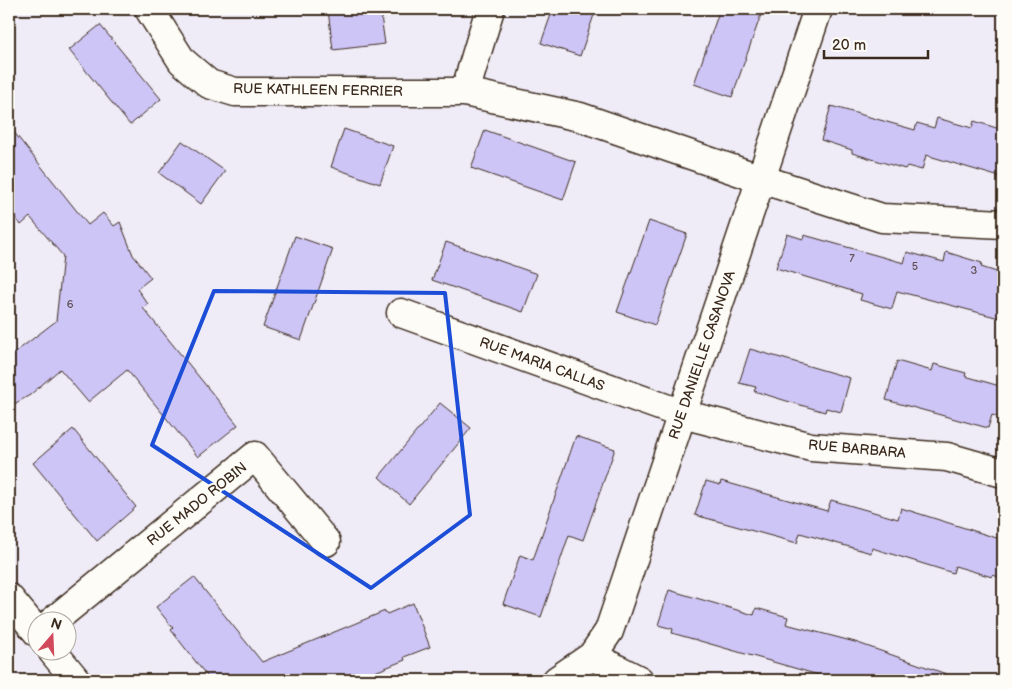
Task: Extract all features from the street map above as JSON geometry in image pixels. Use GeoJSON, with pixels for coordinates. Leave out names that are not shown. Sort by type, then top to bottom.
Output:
{"type":"FeatureCollection","features":[{"type":"Feature","properties":{"kind":"street","name":"RUE KATHLEEN FERRIER"},"geometry":{"type":"LineString","coordinates":[[149,9],[182,61],[208,84],[235,92],[465,92],[580,117],[882,218],[1003,224]]}},
{"type":"Feature","properties":{"kind":"street"},"geometry":{"type":"LineString","coordinates":[[465,92],[490,9]]}},
{"type":"Feature","properties":{"kind":"street","name":"RUE DANIELLE CASANOVA"},"geometry":{"type":"LineString","coordinates":[[556,680],[592,656],[609,631],[818,9]]}},
{"type":"Feature","properties":{"kind":"street","name":"RUE MARIA CALLAS"},"geometry":{"type":"LineString","coordinates":[[401,313],[682,414]]}},
{"type":"Feature","properties":{"kind":"street","name":"RUE BARBARA"},"geometry":{"type":"LineString","coordinates":[[682,414],[811,447],[947,457],[1003,473]]}},
{"type":"Feature","properties":{"kind":"street","name":"RUE MADO ROBIN"},"geometry":{"type":"LineString","coordinates":[[64,612],[255,456],[326,542]]}},
{"type":"Feature","properties":{"kind":"street"},"geometry":{"type":"LineString","coordinates":[[9,598],[28,621]]}},
{"type":"Feature","properties":{"kind":"street"},"geometry":{"type":"LineString","coordinates":[[592,656],[639,680]]}},
{"type":"Feature","properties":{"kind":"street"},"geometry":{"type":"LineString","coordinates":[[61,662],[76,680]]}},
{"type":"Feature","properties":{"kind":"highlighted area"},"geometry":{"type":"Polygon","coordinates":[[[214,291],[445,293],[470,515],[371,588],[152,445],[214,291]]]}},
{"type":"Feature","properties":{"kind":"building"},"geometry":{"type":"Polygon","coordinates":[[[380,9],[385,44],[333,50],[328,10],[380,9]]]}},
{"type":"Feature","properties":{"kind":"building"},"geometry":{"type":"Polygon","coordinates":[[[553,9],[596,9],[580,56],[541,43],[553,9]]]}},
{"type":"Feature","properties":{"kind":"building"},"geometry":{"type":"Polygon","coordinates":[[[720,9],[763,9],[732,97],[694,84],[720,9]]]}},
{"type":"Feature","properties":{"kind":"building"},"geometry":{"type":"Polygon","coordinates":[[[100,25],[161,99],[130,125],[69,50],[100,25]]]}},
{"type":"Feature","properties":{"kind":"building"},"geometry":{"type":"Polygon","coordinates":[[[831,106],[915,130],[917,123],[934,128],[937,118],[972,128],[974,121],[1003,130],[1003,178],[926,155],[922,170],[907,166],[905,169],[852,153],[852,150],[821,140],[831,106]]]}},
{"type":"Feature","properties":{"kind":"building"},"geometry":{"type":"Polygon","coordinates":[[[9,126],[88,225],[103,213],[114,226],[120,222],[133,255],[151,278],[137,289],[148,304],[143,308],[238,425],[198,457],[127,370],[88,402],[60,369],[30,395],[9,407],[9,357],[56,321],[63,256],[30,217],[21,225],[9,209],[9,126]]]}},
{"type":"Feature","properties":{"kind":"building"},"geometry":{"type":"Polygon","coordinates":[[[344,129],[393,146],[380,184],[331,167],[344,129]]]}},
{"type":"Feature","properties":{"kind":"building"},"geometry":{"type":"Polygon","coordinates":[[[485,130],[576,162],[563,200],[471,168],[485,130]]]}},
{"type":"Feature","properties":{"kind":"building"},"geometry":{"type":"Polygon","coordinates":[[[182,141],[225,171],[201,204],[159,173],[182,141]]]}},
{"type":"Feature","properties":{"kind":"building"},"geometry":{"type":"Polygon","coordinates":[[[649,221],[687,234],[655,325],[617,312],[649,221]]]}},
{"type":"Feature","properties":{"kind":"building"},"geometry":{"type":"Polygon","coordinates":[[[787,234],[803,239],[804,235],[904,263],[907,252],[944,262],[946,252],[982,263],[981,267],[1003,274],[1003,319],[897,291],[892,309],[860,300],[862,294],[776,268],[787,234]]]}},
{"type":"Feature","properties":{"kind":"building"},"geometry":{"type":"Polygon","coordinates":[[[295,236],[333,249],[301,340],[263,327],[295,236]]]}},
{"type":"Feature","properties":{"kind":"building"},"geometry":{"type":"Polygon","coordinates":[[[446,242],[537,274],[523,312],[432,280],[446,242]]]}},
{"type":"Feature","properties":{"kind":"building"},"geometry":{"type":"Polygon","coordinates":[[[750,349],[850,378],[841,412],[826,408],[825,412],[754,391],[756,387],[739,383],[750,349]]]}},
{"type":"Feature","properties":{"kind":"building"},"geometry":{"type":"Polygon","coordinates":[[[897,361],[932,371],[934,364],[966,373],[965,376],[1003,387],[1003,418],[992,415],[988,428],[886,400],[897,361]]]}},
{"type":"Feature","properties":{"kind":"building"},"geometry":{"type":"Polygon","coordinates":[[[440,403],[471,428],[409,504],[379,477],[440,403]]]}},
{"type":"Feature","properties":{"kind":"building"},"geometry":{"type":"Polygon","coordinates":[[[73,429],[136,507],[97,541],[33,463],[73,429]]]}},
{"type":"Feature","properties":{"kind":"building"},"geometry":{"type":"Polygon","coordinates":[[[576,436],[615,449],[583,540],[569,535],[541,617],[503,604],[520,555],[533,560],[576,436]]]}},
{"type":"Feature","properties":{"kind":"building"},"geometry":{"type":"Polygon","coordinates":[[[706,481],[720,485],[721,481],[827,511],[831,500],[898,519],[901,508],[1003,540],[1003,578],[992,575],[992,577],[955,566],[953,573],[872,548],[871,553],[800,533],[797,543],[695,515],[706,481]]]}},
{"type":"Feature","properties":{"kind":"building"},"geometry":{"type":"Polygon","coordinates":[[[194,577],[262,662],[385,611],[387,614],[413,603],[430,647],[404,657],[405,660],[355,680],[210,680],[171,630],[173,628],[156,607],[194,577]]]}},
{"type":"Feature","properties":{"kind":"building"},"geometry":{"type":"Polygon","coordinates":[[[669,590],[754,615],[756,608],[788,617],[786,624],[855,642],[952,676],[951,680],[836,680],[672,633],[673,629],[658,625],[669,590]]]}}]}
